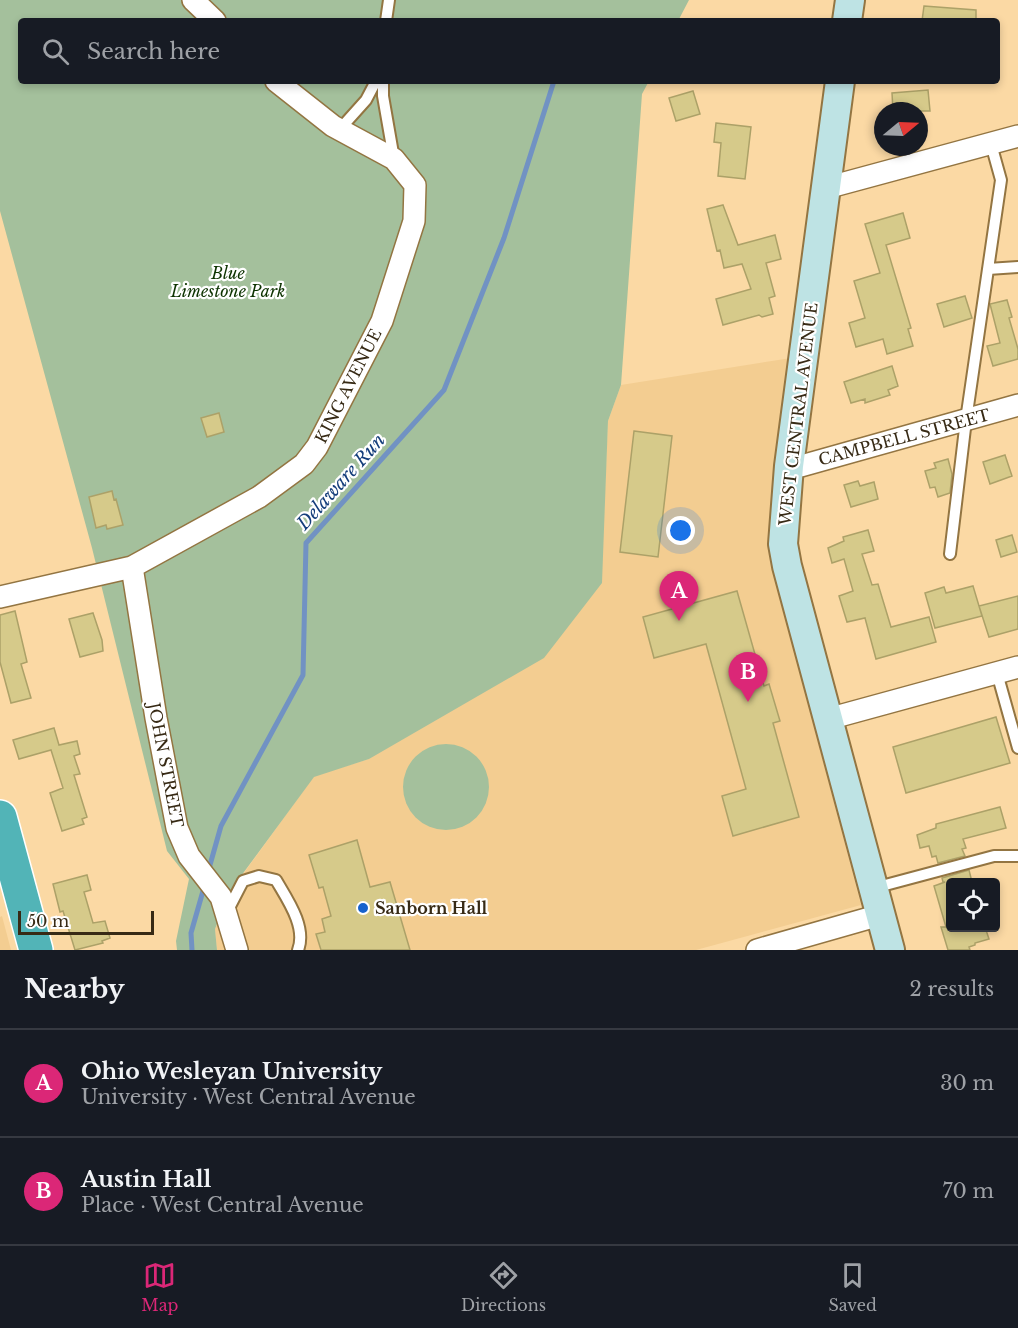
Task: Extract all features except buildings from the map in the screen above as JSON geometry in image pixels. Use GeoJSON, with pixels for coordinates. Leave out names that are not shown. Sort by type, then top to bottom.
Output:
{"type":"FeatureCollection","features":[{"type":"Feature","properties":{"kind":"highway"},"geometry":{"type":"LineString","coordinates":[[0,817],[36,950]]}},
{"type":"Feature","properties":{"kind":"main road"},"geometry":{"type":"LineString","coordinates":[[847,18],[850,0]]}},
{"type":"Feature","properties":{"kind":"main road","name":"WEST CENTRAL AVENUE"},"geometry":{"type":"LineString","coordinates":[[840,84],[789,466],[783,544],[786,566],[890,950]]}},
{"type":"Feature","properties":{"kind":"street"},"geometry":{"type":"LineString","coordinates":[[193,0],[212,18]]}},
{"type":"Feature","properties":{"kind":"street","name":"KING AVENUE"},"geometry":{"type":"LineString","coordinates":[[0,597],[132,567],[259,497],[303,464],[317,447],[382,321],[414,221],[415,184],[394,159],[340,129],[280,84]]}},
{"type":"Feature","properties":{"kind":"street"},"geometry":{"type":"LineString","coordinates":[[826,188],[1018,136]]}},
{"type":"Feature","properties":{"kind":"street","name":"CAMPBELL STREET"},"geometry":{"type":"LineString","coordinates":[[789,466],[801,466],[1018,405]]}},
{"type":"Feature","properties":{"kind":"street","name":"JOHN STREET"},"geometry":{"type":"LineString","coordinates":[[132,567],[156,718],[177,828],[189,856],[224,904],[237,950]]}},
{"type":"Feature","properties":{"kind":"street"},"geometry":{"type":"LineString","coordinates":[[828,719],[1018,667]]}},
{"type":"Feature","properties":{"kind":"street"},"geometry":{"type":"LineString","coordinates":[[757,950],[880,915]]}},
{"type":"Feature","properties":{"kind":"lane"},"geometry":{"type":"LineString","coordinates":[[386,18],[389,0]]}},
{"type":"Feature","properties":{"kind":"lane"},"geometry":{"type":"LineString","coordinates":[[340,129],[366,100],[374,84]]}},
{"type":"Feature","properties":{"kind":"lane"},"geometry":{"type":"LineString","coordinates":[[383,84],[394,159]]}},
{"type":"Feature","properties":{"kind":"lane"},"geometry":{"type":"LineString","coordinates":[[950,554],[966,420],[1001,180],[991,144]]}},
{"type":"Feature","properties":{"kind":"lane"},"geometry":{"type":"LineString","coordinates":[[988,269],[1018,267]]}},
{"type":"Feature","properties":{"kind":"lane"},"geometry":{"type":"LineString","coordinates":[[997,673],[1018,748]]}},
{"type":"Feature","properties":{"kind":"lane"},"geometry":{"type":"LineString","coordinates":[[873,888],[994,856],[1018,856]]}},
{"type":"Feature","properties":{"kind":"lane"},"geometry":{"type":"LineString","coordinates":[[224,904],[243,881],[259,876],[276,880],[295,911],[300,944],[298,950]]}},
{"type":"Feature","properties":{"kind":"shaded area"},"geometry":{"type":"Polygon","coordinates":[[[791,358],[773,504],[774,574],[861,905],[696,950],[217,950],[215,929],[231,891],[314,776],[369,759],[601,583],[608,421],[621,385],[791,358]]]}},
{"type":"Feature","properties":{"kind":"shaded area"},"geometry":{"type":"Polygon","coordinates":[[[2,916],[11,950],[0,950],[0,917],[2,916]]]}},
{"type":"Feature","properties":{"kind":"green space","name":"Blue Limestone Park"},"geometry":{"type":"Polygon","coordinates":[[[0,0],[689,0],[680,18],[18,18],[18,84],[647,84],[642,94],[621,385],[608,421],[602,583],[544,658],[369,759],[314,777],[230,891],[215,929],[217,950],[177,950],[176,941],[189,879],[167,851],[92,548],[0,211],[0,0]]]}},
{"type":"Feature","properties":{"kind":"green space"},"geometry":{"type":"Polygon","coordinates":[[[446,744],[470,751],[482,763],[489,787],[482,811],[470,823],[446,830],[422,823],[410,811],[403,787],[410,763],[422,751],[446,744]]]}},
{"type":"Feature","properties":{"kind":"waterway","name":"Delaware Run"},"geometry":{"type":"LineString","coordinates":[[208,872],[221,826],[303,675],[306,543],[444,390],[504,238],[553,84]]}},
{"type":"Feature","properties":{"kind":"waterway","name":"Delaware Run"},"geometry":{"type":"LineString","coordinates":[[192,950],[191,933],[205,884]]}},
{"type":"Feature","properties":{"kind":"place","name":"Ohio Wesleyan University"},"geometry":{"type":"Point","coordinates":[679,621]}},
{"type":"Feature","properties":{"kind":"place","name":"Austin Hall"},"geometry":{"type":"Point","coordinates":[748,702]}},
{"type":"Feature","properties":{"kind":"place","name":"Sanborn Hall"},"geometry":{"type":"Point","coordinates":[363,908]}}]}
